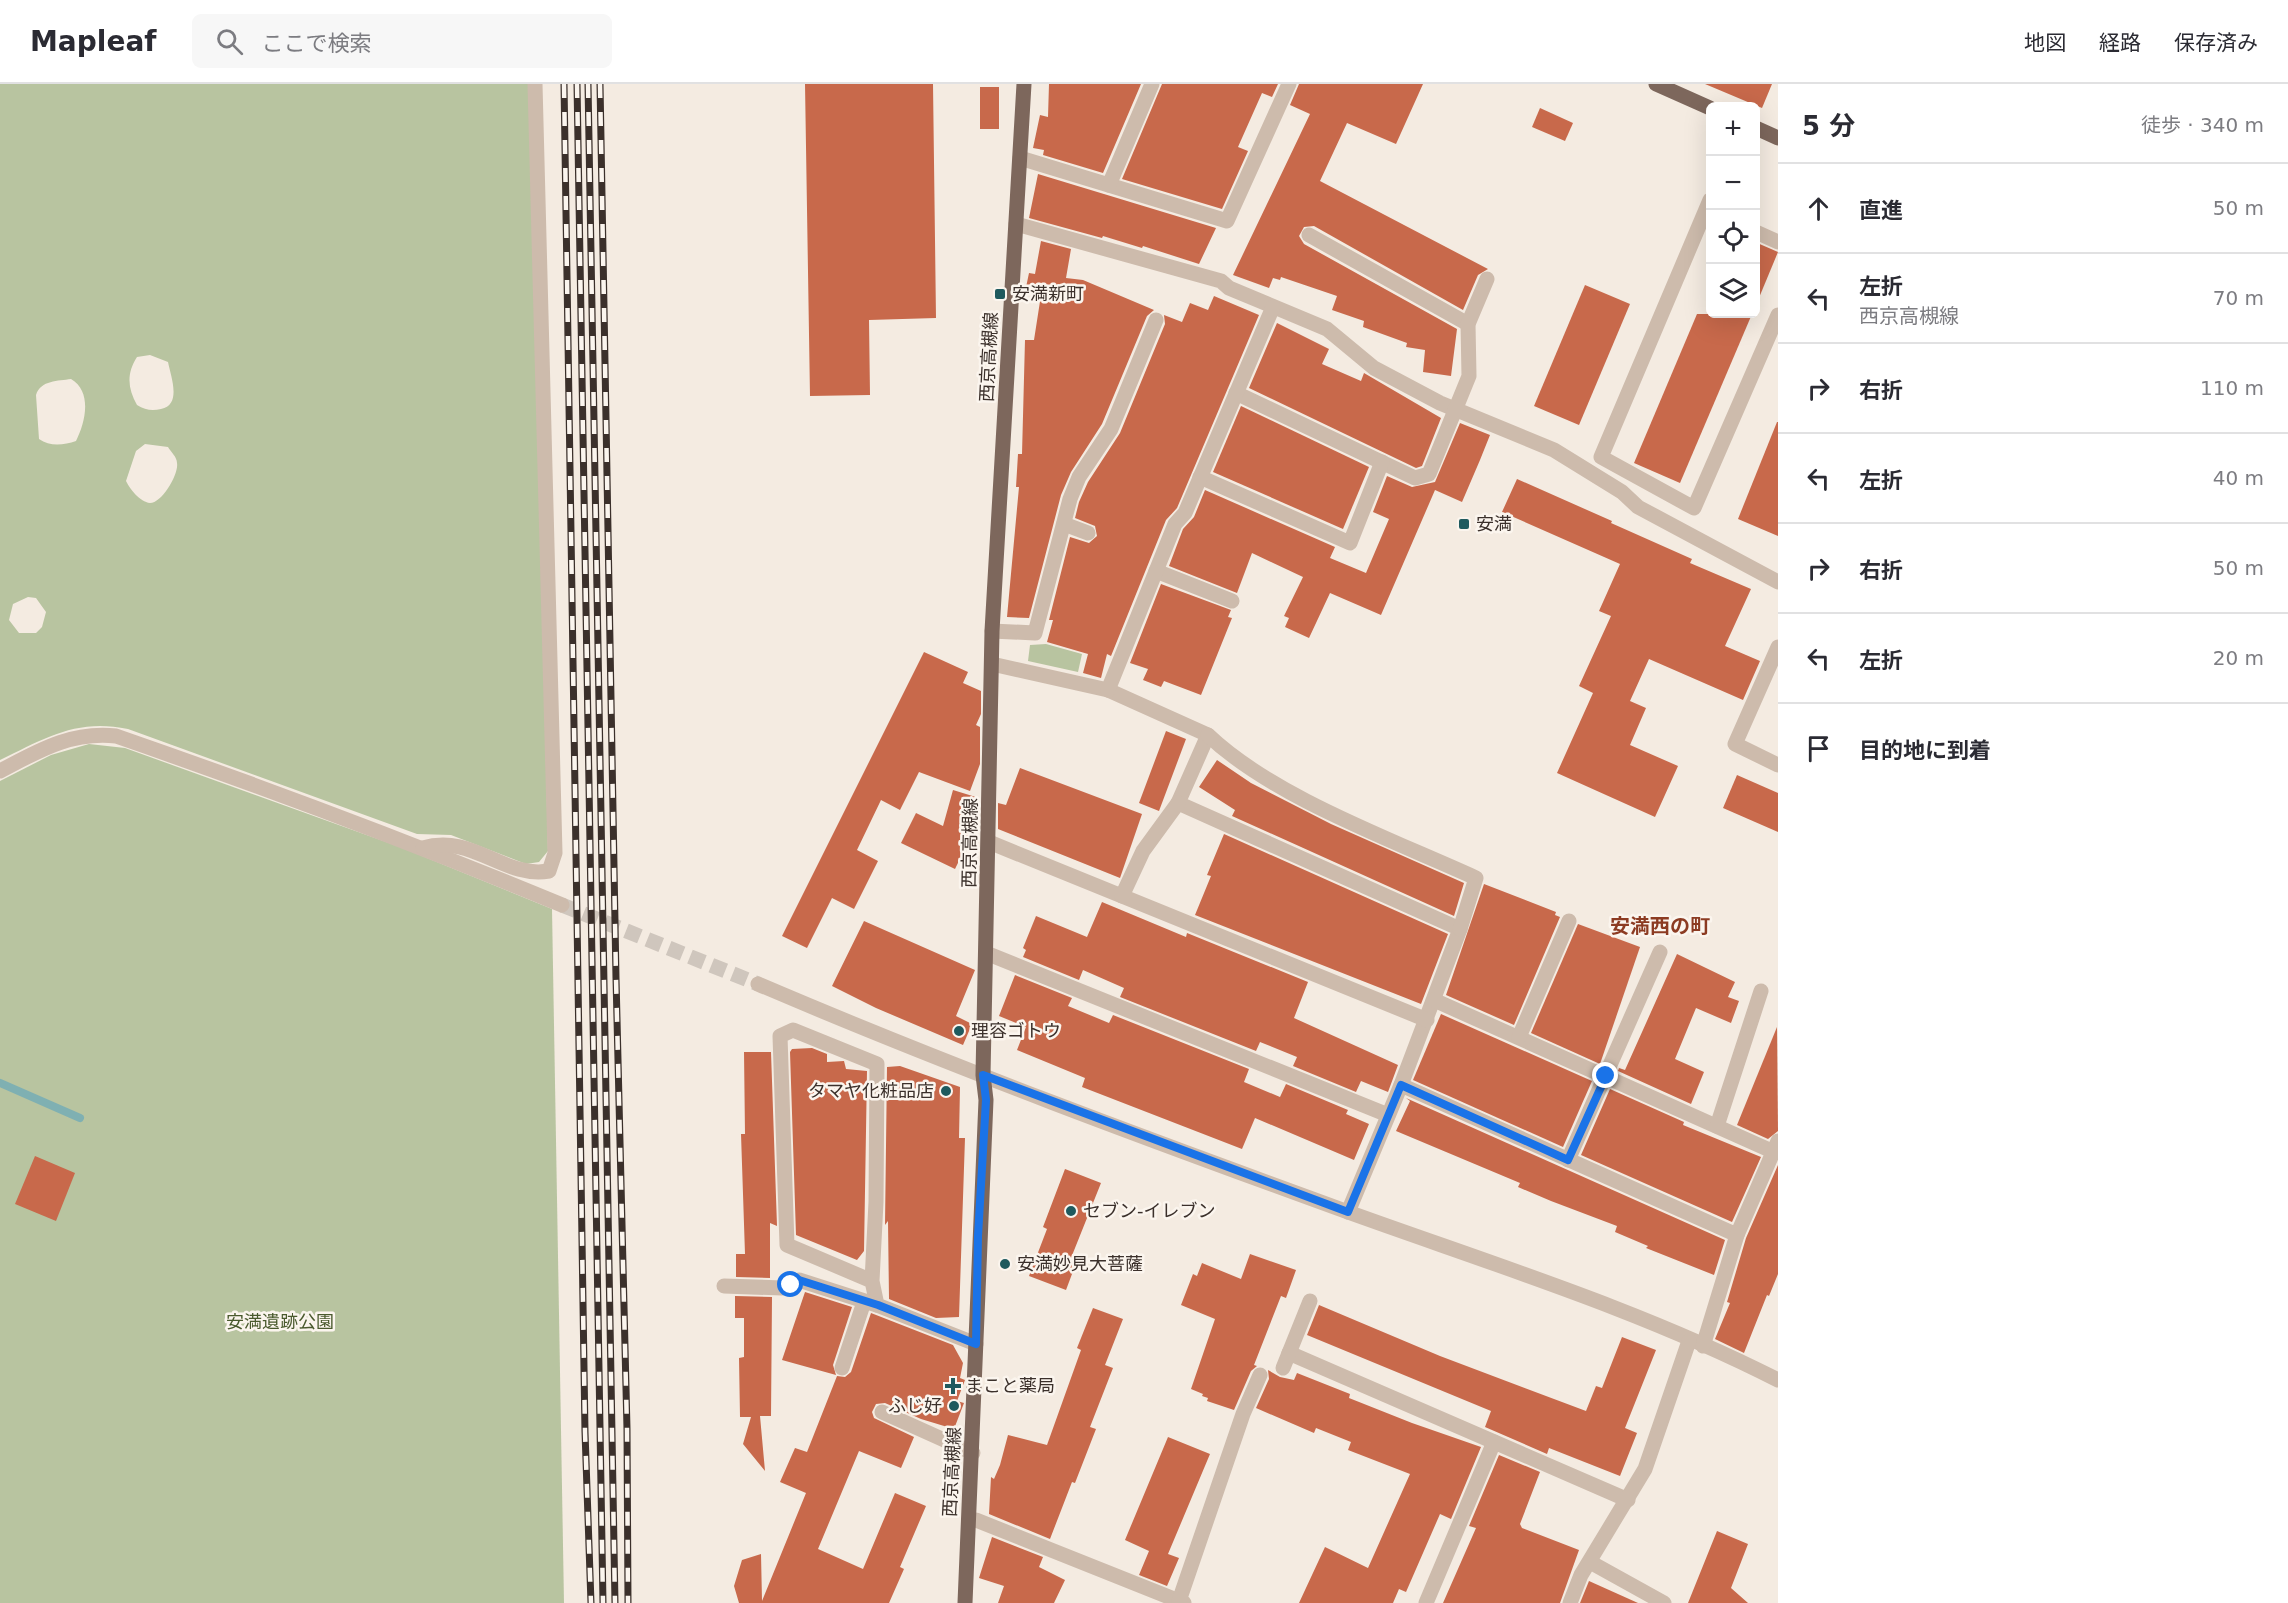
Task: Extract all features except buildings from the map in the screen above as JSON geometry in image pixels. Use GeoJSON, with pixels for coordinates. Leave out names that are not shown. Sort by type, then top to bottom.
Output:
{"type":"FeatureCollection","features":[{"type":"Feature","properties":{"kind":"main road","name":"西京高槻線"},"geometry":{"type":"LineString","coordinates":[[965,1603],[973,1453],[978,1236],[986,1100],[983,1075],[990,842],[992,631],[1024,84]]}},
{"type":"Feature","properties":{"kind":"main road"},"geometry":{"type":"LineString","coordinates":[[1656,84],[1706,106]]}},
{"type":"Feature","properties":{"kind":"main road"},"geometry":{"type":"LineString","coordinates":[[1760,130],[1778,138]]}},
{"type":"Feature","properties":{"kind":"street"},"geometry":{"type":"LineString","coordinates":[[423,848],[438,843],[463,845],[532,874],[549,871],[555,853],[535,84]]}},
{"type":"Feature","properties":{"kind":"street"},"geometry":{"type":"LineString","coordinates":[[1109,185],[1152,84]]}},
{"type":"Feature","properties":{"kind":"street"},"geometry":{"type":"LineString","coordinates":[[1020,158],[1227,221],[1289,84]]}},
{"type":"Feature","properties":{"kind":"street"},"geometry":{"type":"LineString","coordinates":[[1708,210],[1600,457],[1694,508],[1778,315]]}},
{"type":"Feature","properties":{"kind":"street"},"geometry":{"type":"LineString","coordinates":[[1016,224],[1221,281],[1229,288],[1327,329],[1374,368],[1455,410],[1554,450],[1622,492],[1638,507],[1778,582]]}},
{"type":"Feature","properties":{"kind":"street"},"geometry":{"type":"LineString","coordinates":[[1760,234],[1778,242]]}},
{"type":"Feature","properties":{"kind":"street"},"geometry":{"type":"LineString","coordinates":[[1309,235],[1468,324]]}},
{"type":"Feature","properties":{"kind":"street"},"geometry":{"type":"LineString","coordinates":[[1236,393],[1415,478],[1429,474],[1469,376],[1468,324],[1487,279]]}},
{"type":"Feature","properties":{"kind":"street"},"geometry":{"type":"LineString","coordinates":[[1108,690],[1175,524],[1185,513],[1273,307]]}},
{"type":"Feature","properties":{"kind":"street"},"geometry":{"type":"LineString","coordinates":[[992,631],[1035,633],[1070,499],[1079,477],[1111,429],[1156,320]]}},
{"type":"Feature","properties":{"kind":"street"},"geometry":{"type":"LineString","coordinates":[[1200,477],[1350,543],[1382,462]]}},
{"type":"Feature","properties":{"kind":"street"},"geometry":{"type":"LineString","coordinates":[[1064,524],[1088,533]]}},
{"type":"Feature","properties":{"kind":"street"},"geometry":{"type":"LineString","coordinates":[[1156,571],[1232,601]]}},
{"type":"Feature","properties":{"kind":"street"},"geometry":{"type":"LineString","coordinates":[[1778,647],[1735,744],[1778,765]]}},
{"type":"Feature","properties":{"kind":"street"},"geometry":{"type":"LineString","coordinates":[[992,664],[1108,690],[1208,735],[1227,753],[1253,770],[1320,806],[1476,878],[1427,1020],[1348,1212]]}},
{"type":"Feature","properties":{"kind":"street"},"geometry":{"type":"LineString","coordinates":[[0,771],[48,746],[74,737],[98,734],[116,736],[237,778],[423,848],[562,905]]}},
{"type":"Feature","properties":{"kind":"street"},"geometry":{"type":"LineString","coordinates":[[1122,896],[1143,850],[1178,803],[1208,735]]}},
{"type":"Feature","properties":{"kind":"street"},"geometry":{"type":"LineString","coordinates":[[1178,803],[1460,929]]}},
{"type":"Feature","properties":{"kind":"street"},"geometry":{"type":"LineString","coordinates":[[990,842],[1427,1020]]}},
{"type":"Feature","properties":{"kind":"street"},"geometry":{"type":"LineString","coordinates":[[1519,1037],[1569,921]]}},
{"type":"Feature","properties":{"kind":"street"},"geometry":{"type":"LineString","coordinates":[[1568,1160],[1660,952]]}},
{"type":"Feature","properties":{"kind":"street"},"geometry":{"type":"LineString","coordinates":[[986,953],[1388,1115]]}},
{"type":"Feature","properties":{"kind":"street"},"geometry":{"type":"LineString","coordinates":[[758,984],[855,1026],[983,1075],[1348,1212],[1667,1328],[1778,1380]]}},
{"type":"Feature","properties":{"kind":"street"},"geometry":{"type":"LineString","coordinates":[[1717,1126],[1761,992]]}},
{"type":"Feature","properties":{"kind":"street"},"geometry":{"type":"LineString","coordinates":[[1434,1000],[1717,1126],[1776,1147],[1737,1235],[1645,1469],[1590,1562],[1570,1603]]}},
{"type":"Feature","properties":{"kind":"street"},"geometry":{"type":"LineString","coordinates":[[842,1368],[871,1303],[876,1202],[877,1064],[793,1029],[780,1036],[787,1245],[872,1281]]}},
{"type":"Feature","properties":{"kind":"street"},"geometry":{"type":"LineString","coordinates":[[1401,1085],[1737,1235]]}},
{"type":"Feature","properties":{"kind":"street"},"geometry":{"type":"LineString","coordinates":[[724,1286],[783,1288],[799,1280],[871,1303],[976,1344]]}},
{"type":"Feature","properties":{"kind":"street"},"geometry":{"type":"LineString","coordinates":[[1310,1301],[1286,1360],[1494,1442],[1628,1500]]}},
{"type":"Feature","properties":{"kind":"street"},"geometry":{"type":"LineString","coordinates":[[976,1520],[1182,1602],[1243,1414],[1260,1376]]}},
{"type":"Feature","properties":{"kind":"street"},"geometry":{"type":"LineString","coordinates":[[882,1412],[973,1453]]}},
{"type":"Feature","properties":{"kind":"street"},"geometry":{"type":"LineString","coordinates":[[1426,1603],[1494,1442]]}},
{"type":"Feature","properties":{"kind":"street"},"geometry":{"type":"LineString","coordinates":[[1590,1562],[1664,1603]]}},
{"type":"Feature","properties":{"kind":"green space"},"geometry":{"type":"Polygon","coordinates":[[[0,84],[530,84],[548,851],[539,862],[526,864],[451,835],[417,834],[128,729],[110,726],[77,728],[62,732],[0,760],[0,84]],[[150,355],[137,357],[131,369],[130,381],[137,405],[152,410],[167,406],[171,402],[174,390],[168,362],[150,355]],[[71,379],[42,386],[36,395],[39,439],[52,444],[62,444],[76,441],[84,417],[85,400],[78,385],[71,379]],[[145,444],[136,451],[126,481],[139,498],[150,503],[155,502],[164,493],[175,474],[176,459],[168,447],[145,444]],[[28,597],[13,604],[9,620],[19,633],[36,633],[42,627],[46,612],[36,598],[28,597]]]}},
{"type":"Feature","properties":{"kind":"green space"},"geometry":{"type":"Polygon","coordinates":[[[1046,644],[1082,654],[1078,672],[1028,661],[1030,645],[1046,644]]]}},
{"type":"Feature","properties":{"kind":"green space","name":"安満遺跡公園"},"geometry":{"type":"Polygon","coordinates":[[[89,744],[125,748],[400,847],[552,909],[564,1603],[0,1603],[0,781],[51,755],[89,744]]]}},
{"type":"Feature","properties":{"kind":"waterway"},"geometry":{"type":"LineString","coordinates":[[0,1083],[80,1118]]}},
{"type":"Feature","properties":{"kind":"tunnel"},"geometry":{"type":"LineString","coordinates":[[562,905],[758,984]]}},
{"type":"Feature","properties":{"kind":"railway"},"geometry":{"type":"LineString","coordinates":[[564,84],[585,1432],[591,1603]]}},
{"type":"Feature","properties":{"kind":"railway"},"geometry":{"type":"LineString","coordinates":[[577,84],[603,1603]]}},
{"type":"Feature","properties":{"kind":"railway"},"geometry":{"type":"LineString","coordinates":[[588,84],[615,1603]]}},
{"type":"Feature","properties":{"kind":"railway"},"geometry":{"type":"LineString","coordinates":[[600,84],[616,978],[627,1429],[628,1603]]}},
{"type":"Feature","properties":{"kind":"place","name":"安満新町"},"geometry":{"type":"Point","coordinates":[1000,294]}},
{"type":"Feature","properties":{"kind":"place","name":"安満"},"geometry":{"type":"Point","coordinates":[1464,524]}},
{"type":"Feature","properties":{"kind":"place","name":"理容ゴトウ"},"geometry":{"type":"Point","coordinates":[959,1031]}},
{"type":"Feature","properties":{"kind":"place","name":"タマヤ化粧品店"},"geometry":{"type":"Point","coordinates":[946,1091]}},
{"type":"Feature","properties":{"kind":"place","name":"セブン-イレブン"},"geometry":{"type":"Point","coordinates":[1071,1211]}},
{"type":"Feature","properties":{"kind":"place","name":"安満妙見大菩薩"},"geometry":{"type":"Point","coordinates":[1005,1264]}},
{"type":"Feature","properties":{"kind":"place","name":"まこと薬局"},"geometry":{"type":"Point","coordinates":[953,1386]}},
{"type":"Feature","properties":{"kind":"place","name":"ふじ好"},"geometry":{"type":"Point","coordinates":[954,1406]}},
{"type":"Feature","properties":{"kind":"district","name":"安満西の町"},"geometry":{"type":"Point","coordinates":[1660,926]}},
{"type":"Feature","properties":{"kind":"route"},"geometry":{"type":"LineString","coordinates":[[791,1285],[799,1280],[829,1288],[976,1344],[981,1158],[986,1100],[983,1075],[1348,1212],[1401,1085],[1568,1160],[1606,1076]]}}]}
